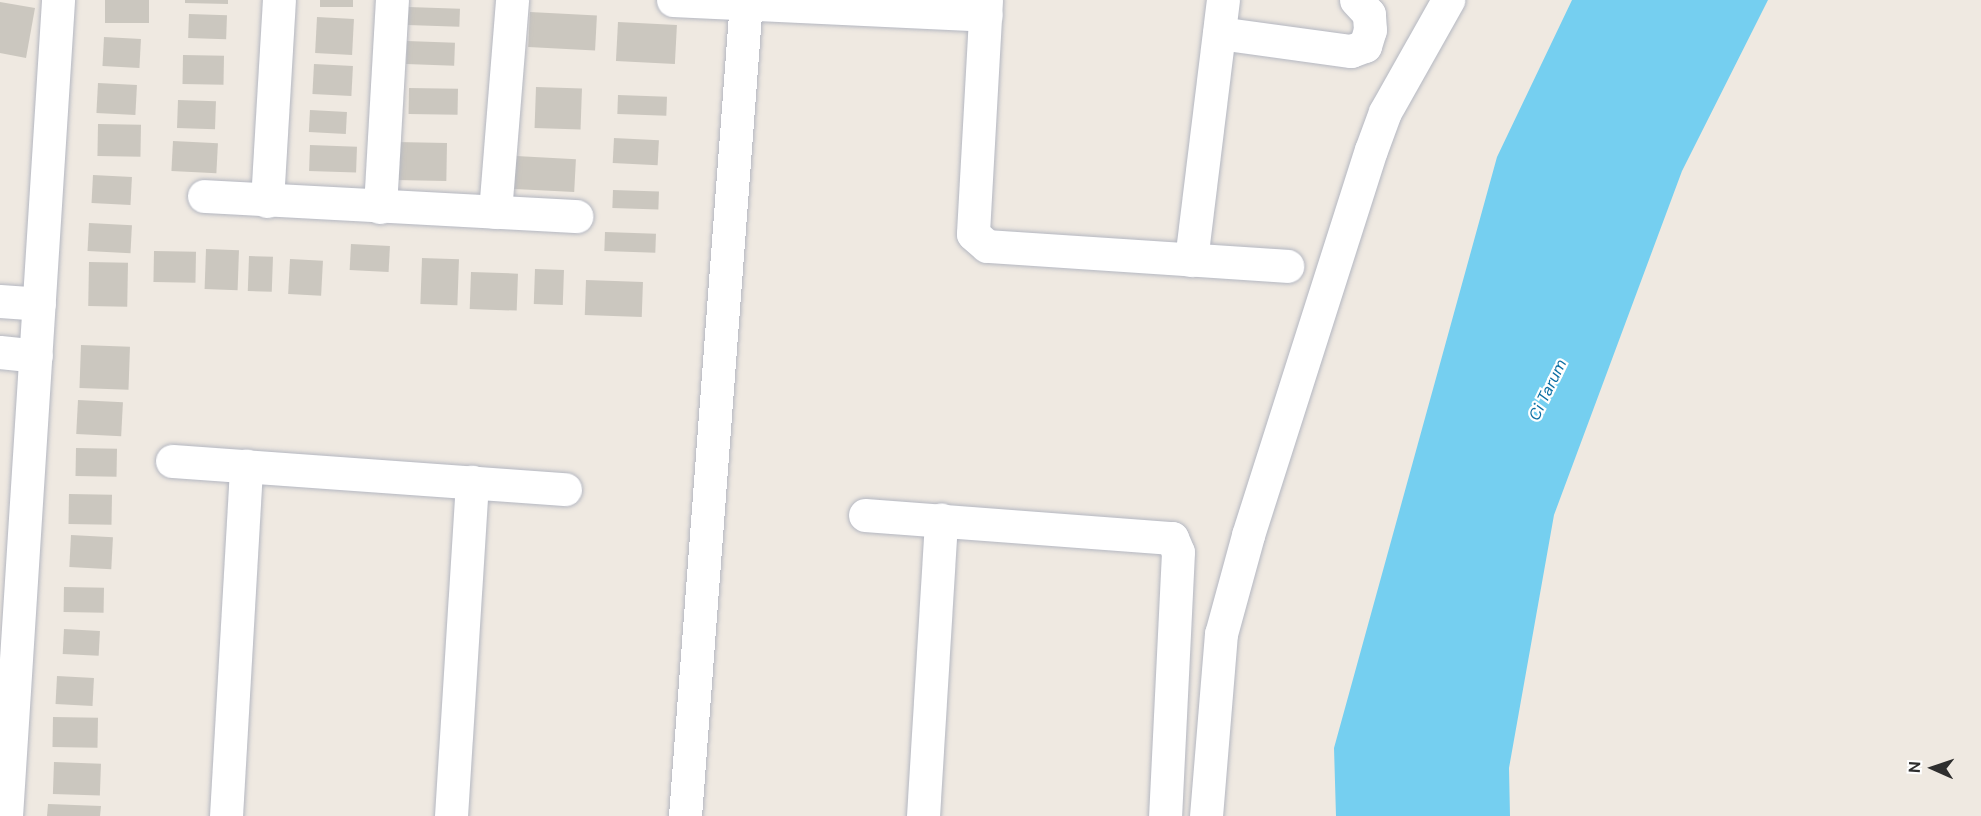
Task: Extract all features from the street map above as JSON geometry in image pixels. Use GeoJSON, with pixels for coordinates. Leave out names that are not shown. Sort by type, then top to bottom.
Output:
{"type":"FeatureCollection","features":[{"type":"Feature","properties":{"kind":"street"},"geometry":{"type":"LineString","coordinates":[[6,816],[58,0]]}},
{"type":"Feature","properties":{"kind":"street"},"geometry":{"type":"LineString","coordinates":[[267,201],[279,0]]}},
{"type":"Feature","properties":{"kind":"street"},"geometry":{"type":"LineString","coordinates":[[380,207],[392,0]]}},
{"type":"Feature","properties":{"kind":"street"},"geometry":{"type":"LineString","coordinates":[[495,212],[512,0]]}},
{"type":"Feature","properties":{"kind":"street"},"geometry":{"type":"LineString","coordinates":[[673,0],[986,7],[974,234],[987,246],[1287,266]]}},
{"type":"Feature","properties":{"kind":"street"},"geometry":{"type":"LineString","coordinates":[[1191,260],[1223,0]]}},
{"type":"Feature","properties":{"kind":"street"},"geometry":{"type":"LineString","coordinates":[[1219,33],[1351,51],[1365,46],[1370,30],[1369,14],[1356,0]]}},
{"type":"Feature","properties":{"kind":"street"},"geometry":{"type":"LineString","coordinates":[[1206,816],[1221,634],[1248,535],[1385,112],[1448,0]]}},
{"type":"Feature","properties":{"kind":"street"},"geometry":{"type":"LineString","coordinates":[[685,816],[745,2]]}},
{"type":"Feature","properties":{"kind":"street"},"geometry":{"type":"LineString","coordinates":[[204,196],[576,216]]}},
{"type":"Feature","properties":{"kind":"street"},"geometry":{"type":"LineString","coordinates":[[0,301],[39,304]]}},
{"type":"Feature","properties":{"kind":"street"},"geometry":{"type":"LineString","coordinates":[[0,352],[36,356]]}},
{"type":"Feature","properties":{"kind":"street"},"geometry":{"type":"LineString","coordinates":[[172,460],[565,489]]}},
{"type":"Feature","properties":{"kind":"street"},"geometry":{"type":"LineString","coordinates":[[226,816],[246,466]]}},
{"type":"Feature","properties":{"kind":"street"},"geometry":{"type":"LineString","coordinates":[[451,816],[472,482]]}},
{"type":"Feature","properties":{"kind":"street"},"geometry":{"type":"LineString","coordinates":[[865,515],[1172,538],[1178,552],[1165,816]]}},
{"type":"Feature","properties":{"kind":"street"},"geometry":{"type":"LineString","coordinates":[[923,816],[941,520]]}},
{"type":"Feature","properties":{"kind":"water","name":"Ci Tarum"},"geometry":{"type":"Polygon","coordinates":[[[1572,0],[1768,0],[1682,171],[1554,515],[1509,768],[1510,816],[1336,816],[1334,748],[1497,157],[1572,0]]]}},
{"type":"Feature","properties":{"kind":"building"},"geometry":{"type":"Polygon","coordinates":[[[105,0],[149,0],[149,23],[105,23],[105,0]]]}},
{"type":"Feature","properties":{"kind":"building"},"geometry":{"type":"Polygon","coordinates":[[[185,0],[228,0],[228,4],[185,3],[185,0]]]}},
{"type":"Feature","properties":{"kind":"building"},"geometry":{"type":"Polygon","coordinates":[[[320,0],[353,0],[353,7],[320,7],[320,0]]]}},
{"type":"Feature","properties":{"kind":"building"},"geometry":{"type":"Polygon","coordinates":[[[0,2],[35,8],[26,58],[0,53],[0,2]]]}},
{"type":"Feature","properties":{"kind":"building"},"geometry":{"type":"Polygon","coordinates":[[[408,7],[460,9],[459,27],[407,25],[408,7]]]}},
{"type":"Feature","properties":{"kind":"building"},"geometry":{"type":"Polygon","coordinates":[[[530,12],[597,16],[595,50],[528,47],[530,12]]]}},
{"type":"Feature","properties":{"kind":"building"},"geometry":{"type":"Polygon","coordinates":[[[189,14],[227,15],[226,39],[188,38],[189,14]]]}},
{"type":"Feature","properties":{"kind":"building"},"geometry":{"type":"Polygon","coordinates":[[[317,17],[354,19],[352,55],[315,53],[317,17]]]}},
{"type":"Feature","properties":{"kind":"building"},"geometry":{"type":"Polygon","coordinates":[[[618,22],[677,25],[675,64],[616,61],[618,22]]]}},
{"type":"Feature","properties":{"kind":"building"},"geometry":{"type":"Polygon","coordinates":[[[104,37],[141,39],[139,68],[102,66],[104,37]]]}},
{"type":"Feature","properties":{"kind":"building"},"geometry":{"type":"Polygon","coordinates":[[[407,41],[455,43],[454,66],[406,64],[407,41]]]}},
{"type":"Feature","properties":{"kind":"building"},"geometry":{"type":"Polygon","coordinates":[[[183,55],[224,56],[223,85],[182,84],[183,55]]]}},
{"type":"Feature","properties":{"kind":"building"},"geometry":{"type":"Polygon","coordinates":[[[314,64],[353,66],[351,96],[312,94],[314,64]]]}},
{"type":"Feature","properties":{"kind":"building"},"geometry":{"type":"Polygon","coordinates":[[[98,83],[137,85],[135,115],[96,113],[98,83]]]}},
{"type":"Feature","properties":{"kind":"building"},"geometry":{"type":"Polygon","coordinates":[[[536,87],[582,89],[581,130],[535,128],[536,87]]]}},
{"type":"Feature","properties":{"kind":"building"},"geometry":{"type":"Polygon","coordinates":[[[409,88],[458,89],[458,115],[409,114],[409,88]]]}},
{"type":"Feature","properties":{"kind":"building"},"geometry":{"type":"Polygon","coordinates":[[[618,95],[667,97],[666,116],[617,114],[618,95]]]}},
{"type":"Feature","properties":{"kind":"building"},"geometry":{"type":"Polygon","coordinates":[[[178,100],[216,101],[215,129],[177,128],[178,100]]]}},
{"type":"Feature","properties":{"kind":"building"},"geometry":{"type":"Polygon","coordinates":[[[310,110],[347,112],[346,134],[309,132],[310,110]]]}},
{"type":"Feature","properties":{"kind":"building"},"geometry":{"type":"Polygon","coordinates":[[[98,124],[141,125],[140,157],[97,156],[98,124]]]}},
{"type":"Feature","properties":{"kind":"building"},"geometry":{"type":"Polygon","coordinates":[[[614,138],[659,140],[658,165],[613,163],[614,138]]]}},
{"type":"Feature","properties":{"kind":"building"},"geometry":{"type":"Polygon","coordinates":[[[173,141],[218,143],[216,173],[171,171],[173,141]]]}},
{"type":"Feature","properties":{"kind":"building"},"geometry":{"type":"Polygon","coordinates":[[[396,142],[447,143],[446,181],[395,180],[396,142]]]}},
{"type":"Feature","properties":{"kind":"building"},"geometry":{"type":"Polygon","coordinates":[[[310,145],[357,147],[356,173],[309,171],[310,145]]]}},
{"type":"Feature","properties":{"kind":"building"},"geometry":{"type":"Polygon","coordinates":[[[516,156],[576,159],[574,192],[514,189],[516,156]]]}},
{"type":"Feature","properties":{"kind":"building"},"geometry":{"type":"Polygon","coordinates":[[[93,175],[132,177],[130,205],[92,203],[93,175]]]}},
{"type":"Feature","properties":{"kind":"building"},"geometry":{"type":"Polygon","coordinates":[[[613,190],[659,192],[658,210],[612,208],[613,190]]]}},
{"type":"Feature","properties":{"kind":"building"},"geometry":{"type":"Polygon","coordinates":[[[89,223],[132,225],[130,253],[88,251],[89,223]]]}},
{"type":"Feature","properties":{"kind":"building"},"geometry":{"type":"Polygon","coordinates":[[[605,232],[656,234],[655,253],[604,251],[605,232]]]}},
{"type":"Feature","properties":{"kind":"building"},"geometry":{"type":"Polygon","coordinates":[[[351,244],[390,246],[389,272],[350,270],[351,244]]]}},
{"type":"Feature","properties":{"kind":"building"},"geometry":{"type":"Polygon","coordinates":[[[206,249],[239,250],[238,290],[205,289],[206,249]]]}},
{"type":"Feature","properties":{"kind":"building"},"geometry":{"type":"Polygon","coordinates":[[[154,251],[196,252],[195,283],[153,282],[154,251]]]}},
{"type":"Feature","properties":{"kind":"building"},"geometry":{"type":"Polygon","coordinates":[[[249,256],[273,257],[272,292],[248,291],[249,256]]]}},
{"type":"Feature","properties":{"kind":"building"},"geometry":{"type":"Polygon","coordinates":[[[422,258],[459,259],[457,305],[420,304],[422,258]]]}},
{"type":"Feature","properties":{"kind":"building"},"geometry":{"type":"Polygon","coordinates":[[[290,259],[323,261],[321,296],[288,294],[290,259]]]}},
{"type":"Feature","properties":{"kind":"building"},"geometry":{"type":"Polygon","coordinates":[[[89,262],[128,263],[127,307],[88,306],[89,262]]]}},
{"type":"Feature","properties":{"kind":"building"},"geometry":{"type":"Polygon","coordinates":[[[535,269],[564,270],[563,305],[534,304],[535,269]]]}},
{"type":"Feature","properties":{"kind":"building"},"geometry":{"type":"Polygon","coordinates":[[[471,272],[518,274],[517,311],[470,309],[471,272]]]}},
{"type":"Feature","properties":{"kind":"building"},"geometry":{"type":"Polygon","coordinates":[[[586,280],[643,282],[642,317],[585,315],[586,280]]]}},
{"type":"Feature","properties":{"kind":"building"},"geometry":{"type":"Polygon","coordinates":[[[81,345],[130,347],[128,390],[79,388],[81,345]]]}},
{"type":"Feature","properties":{"kind":"building"},"geometry":{"type":"Polygon","coordinates":[[[78,400],[123,402],[121,436],[76,434],[78,400]]]}},
{"type":"Feature","properties":{"kind":"building"},"geometry":{"type":"Polygon","coordinates":[[[76,448],[117,449],[117,477],[76,476],[76,448]]]}},
{"type":"Feature","properties":{"kind":"building"},"geometry":{"type":"Polygon","coordinates":[[[69,494],[112,495],[111,525],[68,524],[69,494]]]}},
{"type":"Feature","properties":{"kind":"building"},"geometry":{"type":"Polygon","coordinates":[[[71,535],[113,537],[111,569],[69,567],[71,535]]]}},
{"type":"Feature","properties":{"kind":"building"},"geometry":{"type":"Polygon","coordinates":[[[64,587],[104,588],[104,613],[64,612],[64,587]]]}},
{"type":"Feature","properties":{"kind":"building"},"geometry":{"type":"Polygon","coordinates":[[[64,629],[100,631],[99,656],[63,654],[64,629]]]}},
{"type":"Feature","properties":{"kind":"building"},"geometry":{"type":"Polygon","coordinates":[[[57,676],[94,678],[92,706],[56,704],[57,676]]]}},
{"type":"Feature","properties":{"kind":"building"},"geometry":{"type":"Polygon","coordinates":[[[53,717],[98,718],[97,748],[52,747],[53,717]]]}},
{"type":"Feature","properties":{"kind":"building"},"geometry":{"type":"Polygon","coordinates":[[[54,762],[101,764],[100,796],[53,794],[54,762]]]}},
{"type":"Feature","properties":{"kind":"building"},"geometry":{"type":"Polygon","coordinates":[[[48,804],[101,806],[100,816],[47,816],[48,804]]]}}]}
